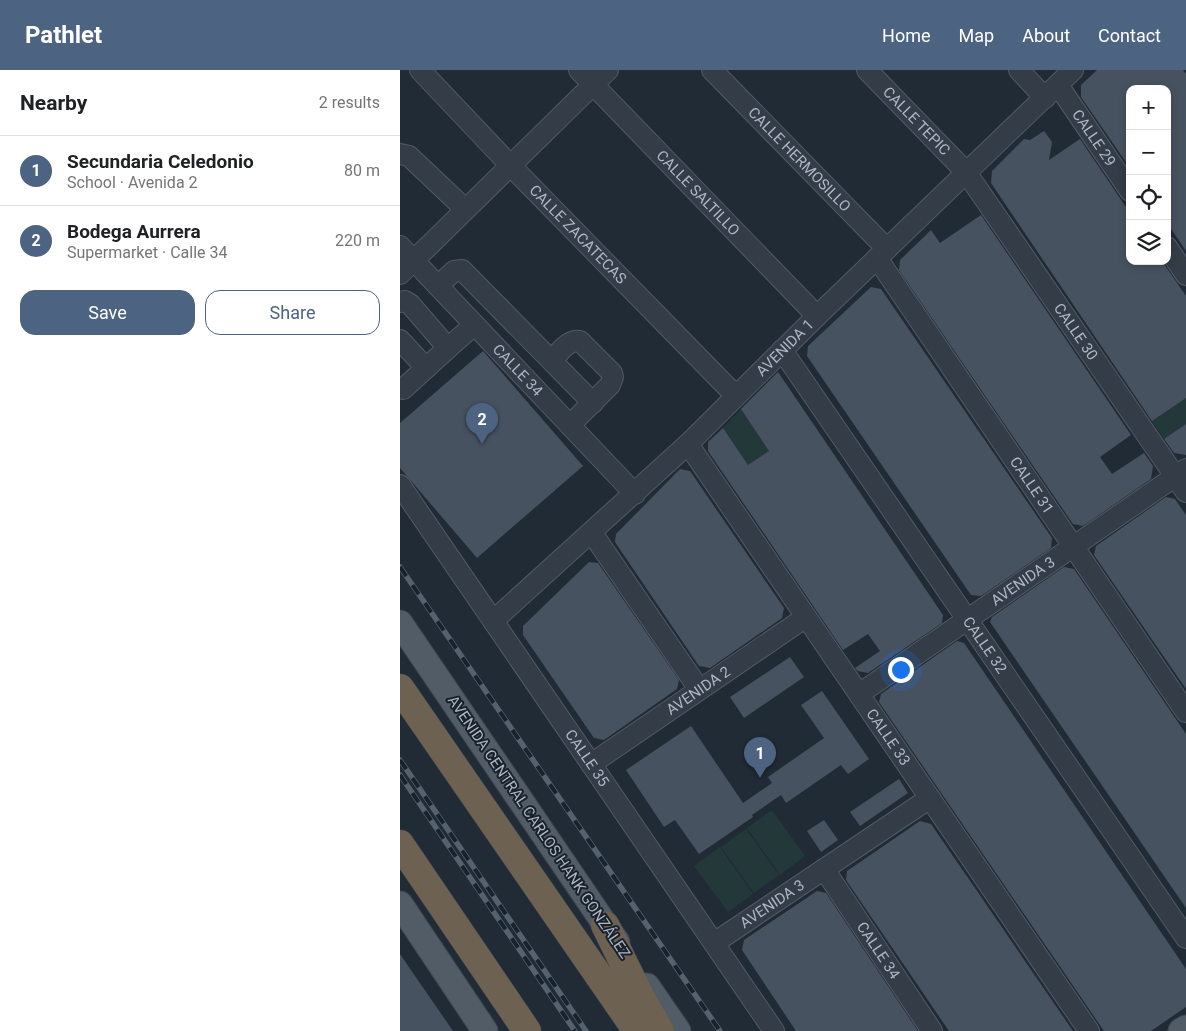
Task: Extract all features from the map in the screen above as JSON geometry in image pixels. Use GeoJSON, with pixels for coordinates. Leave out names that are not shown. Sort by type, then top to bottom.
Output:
{"type":"FeatureCollection","features":[{"type":"Feature","properties":{"kind":"highway"},"geometry":{"type":"LineString","coordinates":[[400,688],[636,1031]]}},
{"type":"Feature","properties":{"kind":"highway"},"geometry":{"type":"LineString","coordinates":[[400,844],[527,1031]]}},
{"type":"Feature","properties":{"kind":"highway"},"geometry":{"type":"LineString","coordinates":[[605,925],[641,998],[660,1031]]}},
{"type":"Feature","properties":{"kind":"main road","name":"AVENIDA CENTRAL CARLOS HANK GONZÁLEZ"},"geometry":{"type":"LineString","coordinates":[[400,623],[678,1031]]}},
{"type":"Feature","properties":{"kind":"main road"},"geometry":{"type":"LineString","coordinates":[[400,904],[485,1031]]}},
{"type":"Feature","properties":{"kind":"main road"},"geometry":{"type":"LineString","coordinates":[[1181,1031],[1186,1028]]}},
{"type":"Feature","properties":{"kind":"street","name":"CALLE ZACATECAS"},"geometry":{"type":"LineString","coordinates":[[420,70],[736,396]]}},
{"type":"Feature","properties":{"kind":"street","name":"CALLE SALTILLO"},"geometry":{"type":"LineString","coordinates":[[579,70],[817,316]]}},
{"type":"Feature","properties":{"kind":"street"},"geometry":{"type":"LineString","coordinates":[[405,260],[464,210],[608,70]]}},
{"type":"Feature","properties":{"kind":"street","name":"CALLE HERMOSILLO"},"geometry":{"type":"LineString","coordinates":[[712,70],[882,253]]}},
{"type":"Feature","properties":{"kind":"street","name":"CALLE TEPIC"},"geometry":{"type":"LineString","coordinates":[[867,70],[966,172]]}},
{"type":"Feature","properties":{"kind":"street","name":"CALLE 29"},"geometry":{"type":"LineString","coordinates":[[1019,70],[1052,91],[1126,186]]}},
{"type":"Feature","properties":{"kind":"street","name":"AVENIDA 1"},"geometry":{"type":"LineString","coordinates":[[494,621],[688,444],[817,316],[1073,70]]}},
{"type":"Feature","properties":{"kind":"street"},"geometry":{"type":"LineString","coordinates":[[400,154],[409,156],[464,210]]}},
{"type":"Feature","properties":{"kind":"street","name":"CALLE 30"},"geometry":{"type":"LineString","coordinates":[[966,172],[1182,479]]}},
{"type":"Feature","properties":{"kind":"street","name":"CALLE 31"},"geometry":{"type":"LineString","coordinates":[[882,253],[1073,547],[1186,712]]}},
{"type":"Feature","properties":{"kind":"street"},"geometry":{"type":"LineString","coordinates":[[1171,253],[1186,275]]}},
{"type":"Feature","properties":{"kind":"street","name":"CALLE 34"},"geometry":{"type":"LineString","coordinates":[[405,260],[438,286],[635,494]]}},
{"type":"Feature","properties":{"kind":"street"},"geometry":{"type":"LineString","coordinates":[[438,286],[454,271],[462,270],[593,403]]}},
{"type":"Feature","properties":{"kind":"street"},"geometry":{"type":"LineString","coordinates":[[400,302],[405,301],[410,304],[448,348]]}},
{"type":"Feature","properties":{"kind":"street"},"geometry":{"type":"LineString","coordinates":[[401,389],[474,325]]}},
{"type":"Feature","properties":{"kind":"street"},"geometry":{"type":"LineString","coordinates":[[400,340],[426,368]]}},
{"type":"Feature","properties":{"kind":"street"},"geometry":{"type":"LineString","coordinates":[[552,360],[568,344],[576,341],[583,344],[610,370],[614,377],[613,381],[593,403],[570,425]]}},
{"type":"Feature","properties":{"kind":"street","name":"CALLE 32"},"geometry":{"type":"LineString","coordinates":[[782,350],[1186,938]]}},
{"type":"Feature","properties":{"kind":"street","name":"CALLE 33"},"geometry":{"type":"LineString","coordinates":[[688,444],[1089,1031]]}},
{"type":"Feature","properties":{"kind":"street","name":"AVENIDA 3"},"geometry":{"type":"LineString","coordinates":[[859,694],[1073,547],[1182,479]]}},
{"type":"Feature","properties":{"kind":"street","name":"CALLE 35"},"geometry":{"type":"LineString","coordinates":[[400,485],[774,1031]]}},
{"type":"Feature","properties":{"kind":"street"},"geometry":{"type":"LineString","coordinates":[[592,533],[699,690]]}},
{"type":"Feature","properties":{"kind":"street","name":"AVENIDA 2"},"geometry":{"type":"LineString","coordinates":[[591,764],[806,617]]}},
{"type":"Feature","properties":{"kind":"street","name":"AVENIDA 3"},"geometry":{"type":"LineString","coordinates":[[714,943],[930,798]]}},
{"type":"Feature","properties":{"kind":"street","name":"CALLE 34"},"geometry":{"type":"LineString","coordinates":[[824,869],[932,1031]]}},
{"type":"Feature","properties":{"kind":"green space"},"geometry":{"type":"Polygon","coordinates":[[[1186,398],[1186,424],[1164,439],[1152,421],[1186,398]]]}},
{"type":"Feature","properties":{"kind":"green space"},"geometry":{"type":"Polygon","coordinates":[[[741,409],[769,451],[748,465],[723,428],[741,409]]]}},
{"type":"Feature","properties":{"kind":"green space"},"geometry":{"type":"Polygon","coordinates":[[[772,810],[805,856],[780,875],[747,828],[772,810]]]}},
{"type":"Feature","properties":{"kind":"green space"},"geometry":{"type":"Polygon","coordinates":[[[746,829],[779,875],[754,893],[721,847],[746,829]]]}},
{"type":"Feature","properties":{"kind":"green space"},"geometry":{"type":"Polygon","coordinates":[[[720,847],[753,894],[728,912],[694,866],[720,847]]]}},
{"type":"Feature","properties":{"kind":"building"},"geometry":{"type":"Polygon","coordinates":[[[1097,70],[1183,70],[1186,74],[1186,251],[1171,229],[1171,85],[1126,85],[1126,162],[1081,97],[1081,85],[1097,70]]]}},
{"type":"Feature","properties":{"kind":"building"},"geometry":{"type":"Polygon","coordinates":[[[1044,131],[1052,142],[1049,160],[1080,139],[1126,207],[1126,265],[1165,265],[1186,296],[1186,398],[1152,421],[991,183],[992,171],[1024,139],[1030,140],[1044,131]]]}},
{"type":"Feature","properties":{"kind":"building"},"geometry":{"type":"Polygon","coordinates":[[[981,215],[1131,435],[1100,457],[1112,474],[1144,453],[1153,466],[1151,479],[1083,526],[1073,524],[899,270],[900,260],[931,230],[940,243],[981,215]]]}},
{"type":"Feature","properties":{"kind":"building"},"geometry":{"type":"Polygon","coordinates":[[[871,287],[881,289],[1052,538],[1051,548],[981,596],[971,595],[807,356],[808,346],[871,287]]]}},
{"type":"Feature","properties":{"kind":"building"},"geometry":{"type":"Polygon","coordinates":[[[483,351],[583,466],[477,558],[400,468],[400,423],[483,351]]]}},
{"type":"Feature","properties":{"kind":"building"},"geometry":{"type":"Polygon","coordinates":[[[778,372],[943,615],[942,623],[868,673],[858,671],[855,668],[880,651],[868,634],[843,650],[708,451],[708,442],[723,428],[748,465],[769,451],[741,409],[778,372]]]}},
{"type":"Feature","properties":{"kind":"building"},"geometry":{"type":"Polygon","coordinates":[[[1186,424],[1186,455],[1174,453],[1164,439],[1186,424]]]}},
{"type":"Feature","properties":{"kind":"building"},"geometry":{"type":"Polygon","coordinates":[[[680,469],[690,471],[784,608],[782,618],[710,668],[699,666],[615,542],[616,534],[680,469]]]}},
{"type":"Feature","properties":{"kind":"building"},"geometry":{"type":"Polygon","coordinates":[[[1166,497],[1175,499],[1186,515],[1186,689],[1094,555],[1096,546],[1166,497]]]}},
{"type":"Feature","properties":{"kind":"building"},"geometry":{"type":"Polygon","coordinates":[[[589,562],[598,563],[679,680],[677,689],[604,740],[594,738],[523,635],[523,626],[589,562]]]}},
{"type":"Feature","properties":{"kind":"building"},"geometry":{"type":"Polygon","coordinates":[[[1064,567],[1074,569],[1186,734],[1186,908],[990,622],[992,617],[1064,567]]]}},
{"type":"Feature","properties":{"kind":"building"},"geometry":{"type":"Polygon","coordinates":[[[957,641],[964,643],[1186,969],[1186,1007],[1151,1031],[1104,1031],[879,702],[881,694],[957,641]]]}},
{"type":"Feature","properties":{"kind":"building"},"geometry":{"type":"Polygon","coordinates":[[[790,657],[804,677],[744,718],[730,697],[790,657]]]}},
{"type":"Feature","properties":{"kind":"building"},"geometry":{"type":"Polygon","coordinates":[[[822,691],[869,759],[848,774],[841,765],[786,803],[781,795],[752,815],[753,817],[699,854],[675,820],[664,827],[626,770],[691,726],[743,803],[772,783],[768,777],[824,738],[801,705],[822,691]]]}},
{"type":"Feature","properties":{"kind":"building"},"geometry":{"type":"Polygon","coordinates":[[[899,779],[908,793],[860,826],[850,812],[899,779]]]}},
{"type":"Feature","properties":{"kind":"building"},"geometry":{"type":"Polygon","coordinates":[[[824,820],[838,840],[821,852],[807,831],[824,820]]]}},
{"type":"Feature","properties":{"kind":"building"},"geometry":{"type":"Polygon","coordinates":[[[920,821],[931,824],[1073,1031],[949,1031],[846,880],[847,871],[920,821]]]}},
{"type":"Feature","properties":{"kind":"building"},"geometry":{"type":"Polygon","coordinates":[[[817,891],[826,893],[918,1031],[796,1031],[742,950],[744,940],[817,891]]]}},
{"type":"Feature","properties":{"kind":"building"},"geometry":{"type":"Polygon","coordinates":[[[400,954],[413,973],[453,1031],[400,1031],[400,954]]]}},
{"type":"Feature","properties":{"kind":"railway"},"geometry":{"type":"LineString","coordinates":[[400,567],[720,1031]]}},
{"type":"Feature","properties":{"kind":"railway"},"geometry":{"type":"LineString","coordinates":[[400,760],[586,1031]]}},
{"type":"Feature","properties":{"kind":"railway"},"geometry":{"type":"LineString","coordinates":[[400,775],[575,1031]]}},
{"type":"Feature","properties":{"kind":"place","name":"Bodega Aurrera"},"geometry":{"type":"Point","coordinates":[482,444]}},
{"type":"Feature","properties":{"kind":"place","name":"Secundaria Celedonio"},"geometry":{"type":"Point","coordinates":[760,778]}}]}
